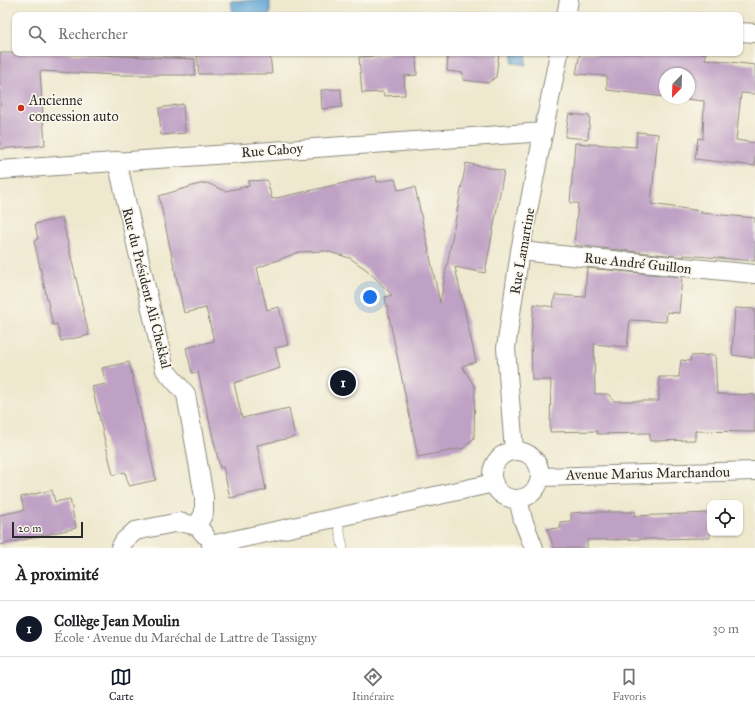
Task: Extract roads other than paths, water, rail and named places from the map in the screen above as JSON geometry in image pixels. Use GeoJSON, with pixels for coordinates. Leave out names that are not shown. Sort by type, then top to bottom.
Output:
{"type":"FeatureCollection","features":[{"type":"Feature","properties":{"kind":"street"},"geometry":{"type":"LineString","coordinates":[[567,12],[569,0]]}},
{"type":"Feature","properties":{"kind":"street"},"geometry":{"type":"LineString","coordinates":[[743,32],[755,33]]}},
{"type":"Feature","properties":{"kind":"street","name":"Rue Lamartine"},"geometry":{"type":"LineString","coordinates":[[514,451],[506,348],[520,251],[558,56]]}},
{"type":"Feature","properties":{"kind":"street","name":"Rue Caboy"},"geometry":{"type":"LineString","coordinates":[[0,170],[544,132]]}},
{"type":"Feature","properties":{"kind":"street","name":"Rue du Président Ali Chekkal"},"geometry":{"type":"LineString","coordinates":[[117,161],[165,370],[186,394],[204,498],[204,513],[197,526]]}},
{"type":"Feature","properties":{"kind":"street","name":"Rue André Guillon"},"geometry":{"type":"LineString","coordinates":[[520,251],[755,274]]}},
{"type":"Feature","properties":{"kind":"street"},"geometry":{"type":"LineString","coordinates":[[514,451],[524,452],[533,458],[539,466],[541,477],[539,486],[533,494],[518,500],[506,498],[499,493],[494,483],[493,468],[497,460],[504,454],[514,451]]}},
{"type":"Feature","properties":{"kind":"street","name":"Avenue Marius Marchandou"},"geometry":{"type":"LineString","coordinates":[[541,477],[755,471]]}},
{"type":"Feature","properties":{"kind":"street"},"geometry":{"type":"LineString","coordinates":[[120,548],[124,541],[136,531],[179,522],[197,526],[206,535],[211,547],[337,517],[494,483]]}},
{"type":"Feature","properties":{"kind":"street"},"geometry":{"type":"LineString","coordinates":[[518,500],[523,520],[534,548]]}},
{"type":"Feature","properties":{"kind":"lane"},"geometry":{"type":"LineString","coordinates":[[337,517],[343,548]]}},
{"type":"Feature","properties":{"kind":"water"},"geometry":{"type":"Polygon","coordinates":[[[270,0],[270,12],[232,12],[230,1],[270,0]]]}},
{"type":"Feature","properties":{"kind":"water"},"geometry":{"type":"Polygon","coordinates":[[[513,56],[527,56],[526,65],[512,63],[513,56]]]}},
{"type":"Feature","properties":{"kind":"place","name":"Ancienne concession auto"},"geometry":{"type":"Point","coordinates":[21,108]}},
{"type":"Feature","properties":{"kind":"place","name":"Collège Jean Moulin"},"geometry":{"type":"Point","coordinates":[343,383]}}]}
